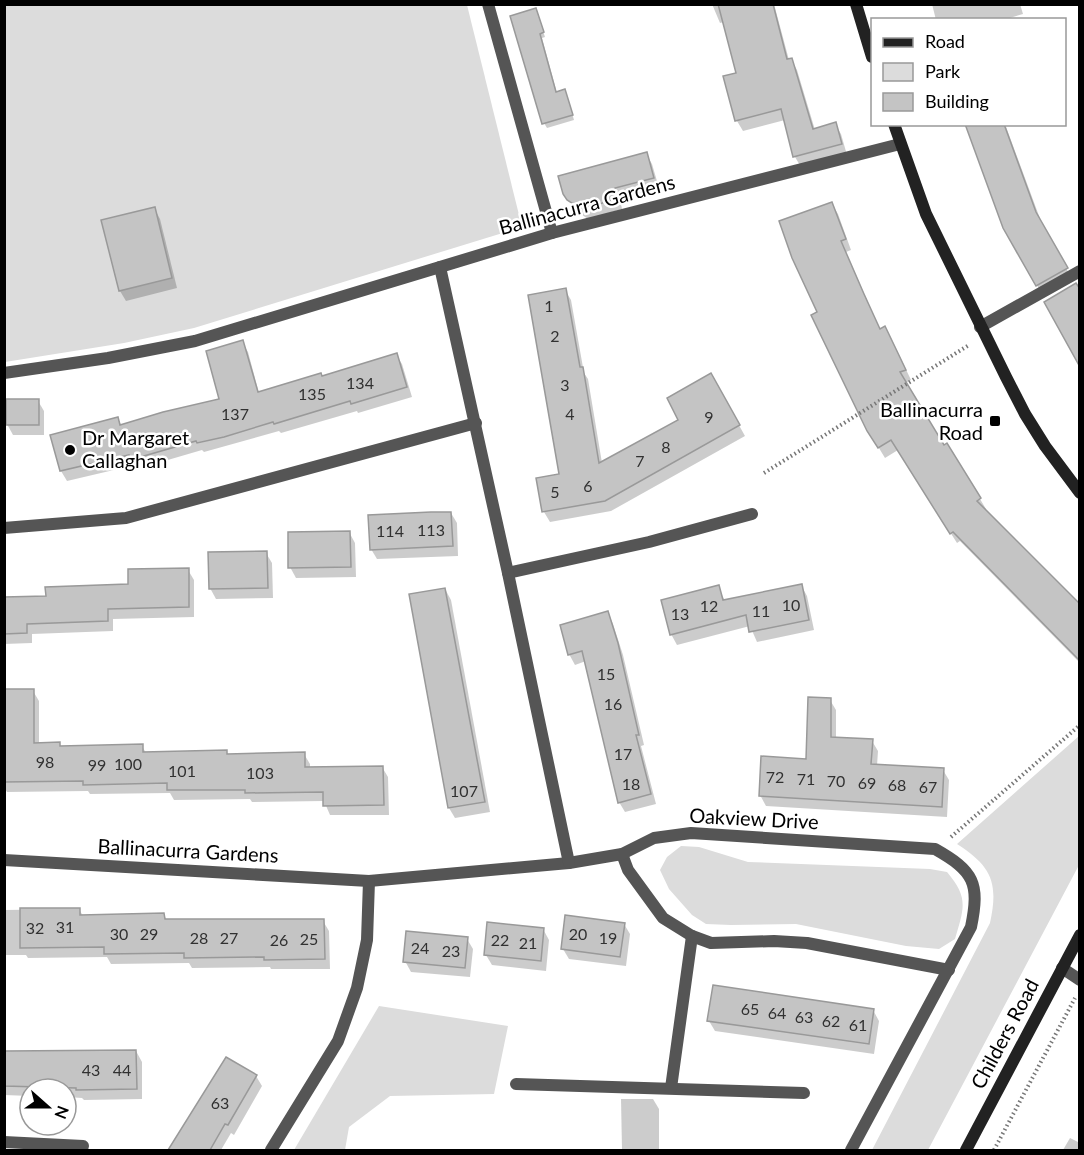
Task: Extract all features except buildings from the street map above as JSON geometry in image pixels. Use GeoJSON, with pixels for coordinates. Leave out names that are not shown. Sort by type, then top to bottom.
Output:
{"type":"FeatureCollection","features":[{"type":"Feature","properties":{"kind":"main road"},"geometry":{"type":"LineString","coordinates":[[856,4],[871,51]]}},
{"type":"Feature","properties":{"kind":"main road"},"geometry":{"type":"LineString","coordinates":[[895,126],[930,223],[982,331],[1025,414],[1080,493]]}},
{"type":"Feature","properties":{"kind":"main road","name":"Childers Road"},"geometry":{"type":"LineString","coordinates":[[966,1150],[1080,935]]}},
{"type":"Feature","properties":{"kind":"street"},"geometry":{"type":"LineString","coordinates":[[488,4],[552,233]]}},
{"type":"Feature","properties":{"kind":"street","name":"Ballinacurra Gardens"},"geometry":{"type":"LineString","coordinates":[[4,373],[108,358],[195,341],[552,233],[900,144]]}},
{"type":"Feature","properties":{"kind":"street"},"geometry":{"type":"LineString","coordinates":[[440,267],[476,423],[569,864]]}},
{"type":"Feature","properties":{"kind":"street"},"geometry":{"type":"LineString","coordinates":[[982,331],[1080,271]]}},
{"type":"Feature","properties":{"kind":"street"},"geometry":{"type":"LineString","coordinates":[[4,528],[126,518],[476,423]]}},
{"type":"Feature","properties":{"kind":"street"},"geometry":{"type":"LineString","coordinates":[[508,573],[649,542],[752,514]]}},
{"type":"Feature","properties":{"kind":"street","name":"Oakview Drive"},"geometry":{"type":"LineString","coordinates":[[622,854],[654,838],[691,833],[935,849],[957,862],[972,878],[976,902],[971,927],[851,1150]]}},
{"type":"Feature","properties":{"kind":"street"},"geometry":{"type":"LineString","coordinates":[[622,854],[628,870],[663,918],[692,936],[711,943],[774,941],[807,943],[949,970]]}},
{"type":"Feature","properties":{"kind":"street","name":"Ballinacurra Gardens"},"geometry":{"type":"LineString","coordinates":[[4,860],[369,881],[569,864],[622,854]]}},
{"type":"Feature","properties":{"kind":"street"},"geometry":{"type":"LineString","coordinates":[[271,1150],[338,1041],[357,988],[367,940],[369,881]]}},
{"type":"Feature","properties":{"kind":"street"},"geometry":{"type":"LineString","coordinates":[[671,1088],[692,936]]}},
{"type":"Feature","properties":{"kind":"street"},"geometry":{"type":"LineString","coordinates":[[1062,968],[1080,980]]}},
{"type":"Feature","properties":{"kind":"street"},"geometry":{"type":"LineString","coordinates":[[516,1084],[804,1093]]}},
{"type":"Feature","properties":{"kind":"street"},"geometry":{"type":"LineString","coordinates":[[4,1142],[82,1146]]}},
{"type":"Feature","properties":{"kind":"path"},"geometry":{"type":"LineString","coordinates":[[764,473],[982,331]]}},
{"type":"Feature","properties":{"kind":"path"},"geometry":{"type":"LineString","coordinates":[[947,840],[1080,725]]}},
{"type":"Feature","properties":{"kind":"path"},"geometry":{"type":"LineString","coordinates":[[994,1150],[1080,989]]}},
{"type":"Feature","properties":{"kind":"green space"},"geometry":{"type":"Polygon","coordinates":[[[4,5],[467,5],[522,227],[194,328],[124,343],[5,362],[4,5]]]}},
{"type":"Feature","properties":{"kind":"green space"},"geometry":{"type":"Polygon","coordinates":[[[1079,736],[1079,865],[928,1150],[872,1150],[990,923],[993,896],[990,876],[978,860],[957,844],[1079,736]]]}},
{"type":"Feature","properties":{"kind":"green space"},"geometry":{"type":"Polygon","coordinates":[[[681,846],[699,847],[748,862],[930,869],[947,872],[962,896],[961,919],[955,939],[939,949],[906,946],[796,924],[706,924],[692,915],[669,889],[660,870],[667,857],[681,846]]]}},
{"type":"Feature","properties":{"kind":"green space"},"geometry":{"type":"Polygon","coordinates":[[[379,1006],[508,1026],[494,1094],[390,1096],[349,1127],[345,1150],[294,1150],[379,1006]]]}},
{"type":"Feature","properties":{"kind":"place","name":"Ballinacurra Road"},"geometry":{"type":"Point","coordinates":[995,421]}},
{"type":"Feature","properties":{"kind":"place","name":"Dr Margaret Callaghan"},"geometry":{"type":"Point","coordinates":[70,450]}}]}
